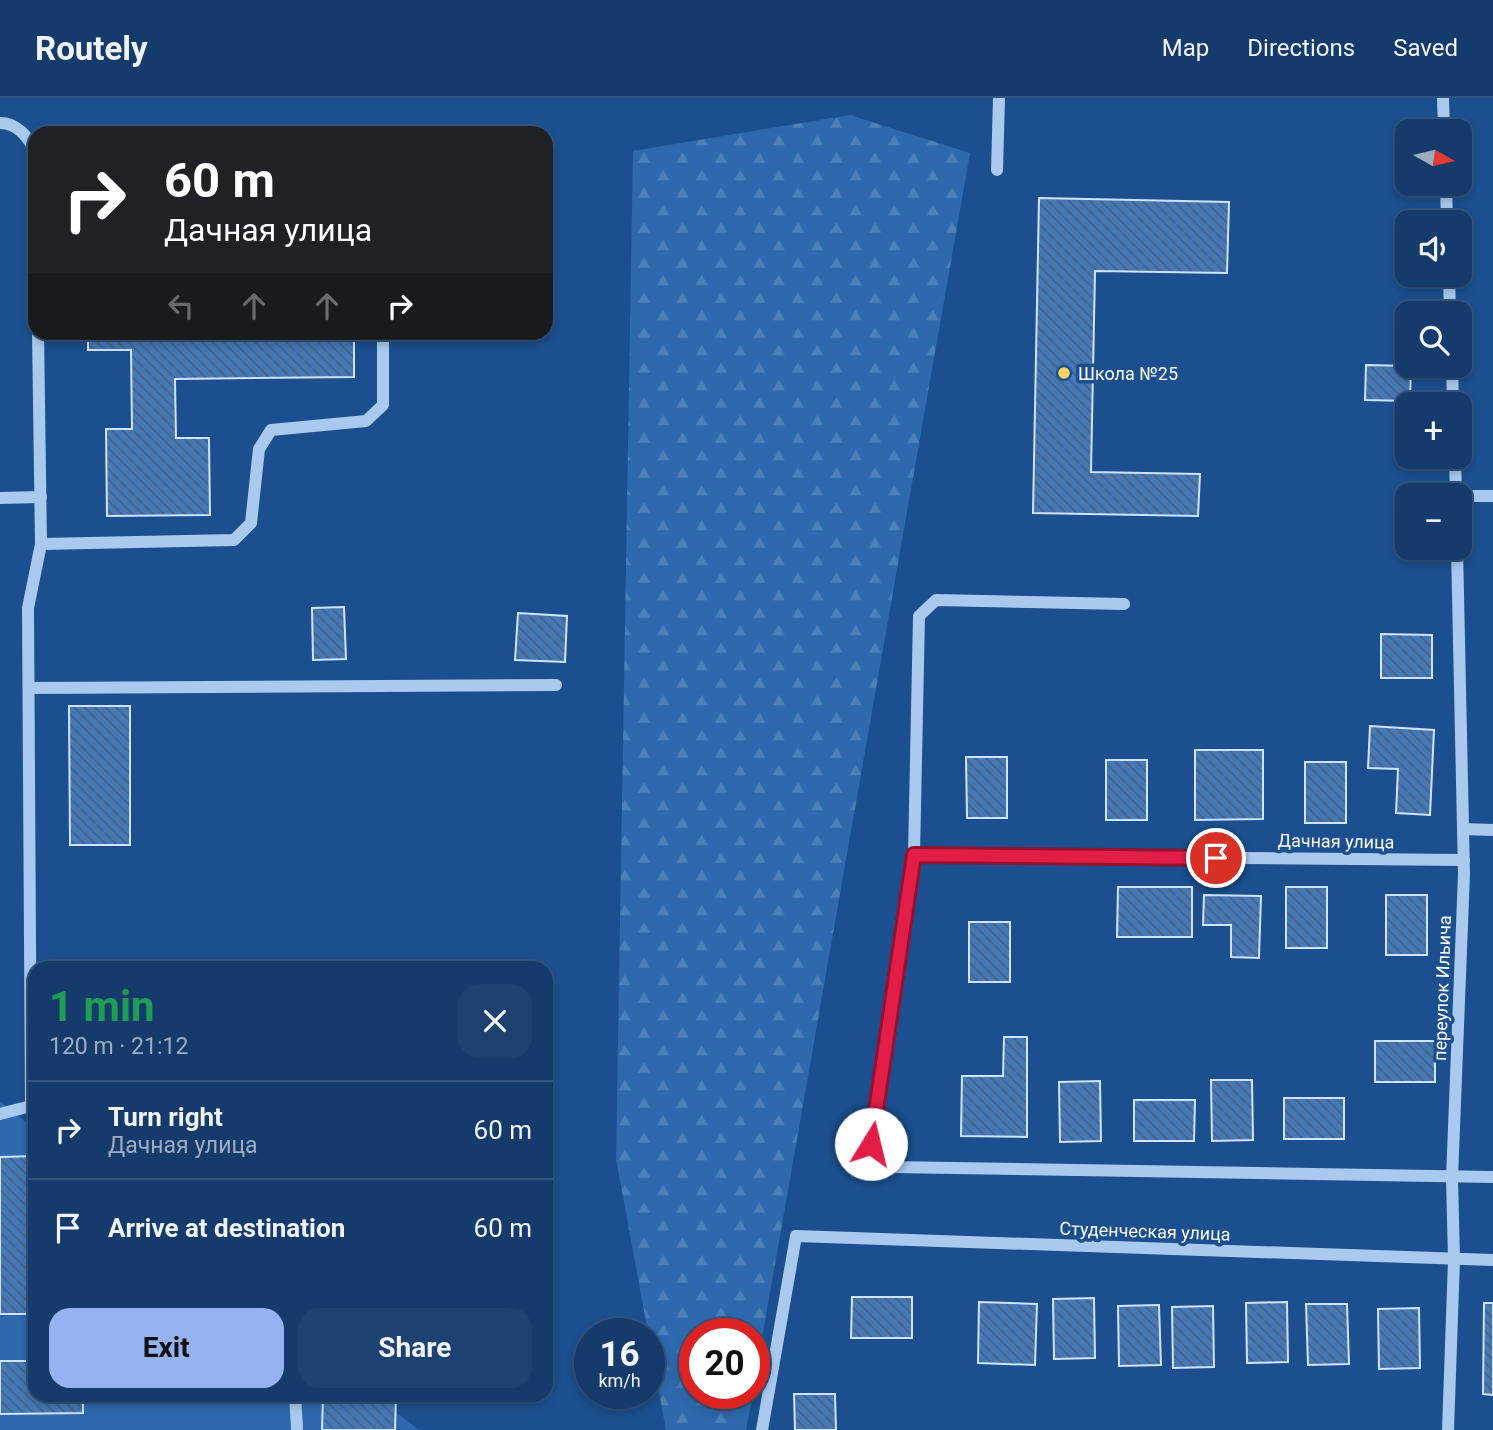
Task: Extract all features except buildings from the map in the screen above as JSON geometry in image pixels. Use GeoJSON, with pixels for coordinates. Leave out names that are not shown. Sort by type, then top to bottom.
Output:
{"type":"FeatureCollection","features":[{"type":"Feature","properties":{"kind":"street"},"geometry":{"type":"LineString","coordinates":[[997,170],[999,98]]}},
{"type":"Feature","properties":{"kind":"street"},"geometry":{"type":"LineString","coordinates":[[1443,98],[1444,119]]}},
{"type":"Feature","properties":{"kind":"street"},"geometry":{"type":"LineString","coordinates":[[0,123],[9,123],[28,139]]}},
{"type":"Feature","properties":{"kind":"street"},"geometry":{"type":"LineString","coordinates":[[32,961],[28,608],[41,544],[38,340]]}},
{"type":"Feature","properties":{"kind":"street"},"geometry":{"type":"LineString","coordinates":[[41,544],[234,540],[251,523],[259,449],[271,430],[366,421],[383,405],[383,340]]}},
{"type":"Feature","properties":{"kind":"street"},"geometry":{"type":"LineString","coordinates":[[1472,496],[1493,496]]}},
{"type":"Feature","properties":{"kind":"street"},"geometry":{"type":"LineString","coordinates":[[0,498],[41,497]]}},
{"type":"Feature","properties":{"kind":"street","name":"переулок Ильича"},"geometry":{"type":"LineString","coordinates":[[1448,1430],[1454,1260],[1452,1178],[1464,860],[1457,560]]}},
{"type":"Feature","properties":{"kind":"street"},"geometry":{"type":"LineString","coordinates":[[1124,604],[936,600],[919,616],[914,855],[871,1144],[891,1167],[1493,1177]]}},
{"type":"Feature","properties":{"kind":"street"},"geometry":{"type":"LineString","coordinates":[[29,688],[556,685]]}},
{"type":"Feature","properties":{"kind":"street"},"geometry":{"type":"LineString","coordinates":[[1463,830],[1493,830]]}},
{"type":"Feature","properties":{"kind":"street","name":"Дачная улица"},"geometry":{"type":"LineString","coordinates":[[914,855],[1464,860]]}},
{"type":"Feature","properties":{"kind":"street"},"geometry":{"type":"LineString","coordinates":[[0,1114],[28,1107]]}},
{"type":"Feature","properties":{"kind":"street","name":"Студенческая улица"},"geometry":{"type":"LineString","coordinates":[[762,1430],[796,1236],[1493,1260]]}},
{"type":"Feature","properties":{"kind":"street"},"geometry":{"type":"LineString","coordinates":[[295,1402],[297,1428]]}},
{"type":"Feature","properties":{"kind":"green space"},"geometry":{"type":"Polygon","coordinates":[[[850,115],[970,153],[766,1318],[679,1318],[679,1409],[750,1409],[746,1430],[666,1430],[662,1409],[665,1409],[665,1318],[645,1318],[616,1159],[633,151],[850,115]]]}},
{"type":"Feature","properties":{"kind":"green space"},"geometry":{"type":"Polygon","coordinates":[[[0,1101],[28,1123],[28,1402],[383,1402],[419,1430],[0,1430],[0,1101]]]}},
{"type":"Feature","properties":{"kind":"place","name":"Школа №25"},"geometry":{"type":"Point","coordinates":[1064,373]}},
{"type":"Feature","properties":{"kind":"route"},"geometry":{"type":"LineString","coordinates":[[871,1144],[914,855],[1216,858]]}}]}
